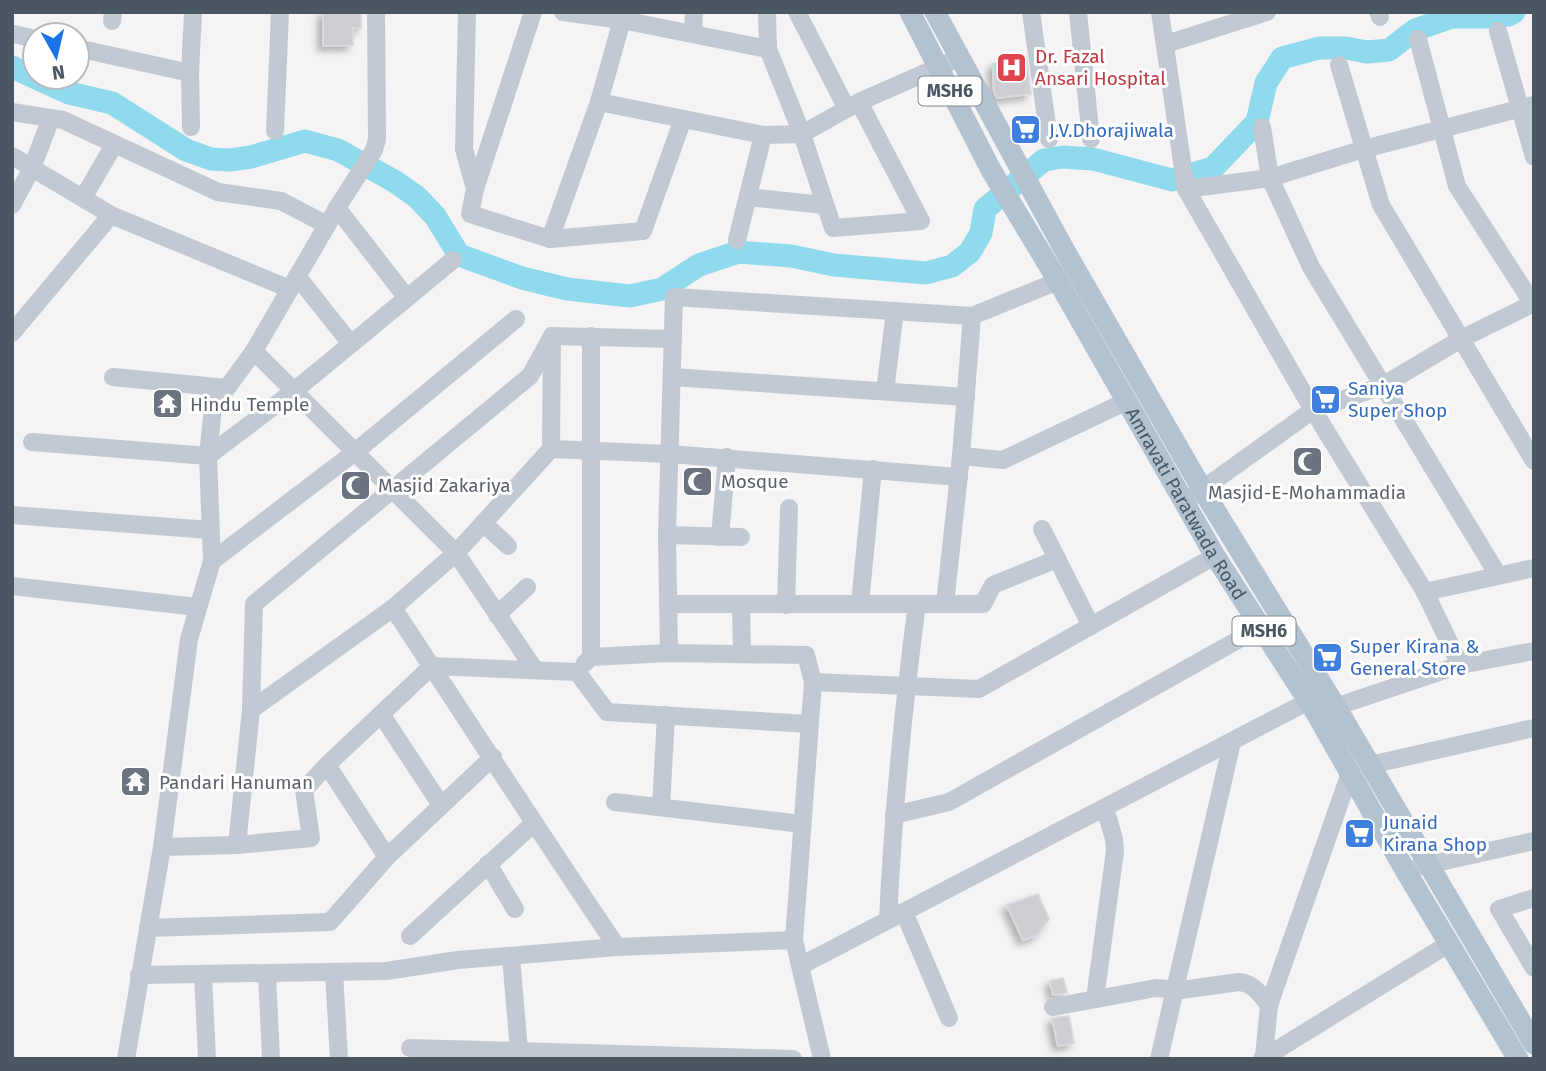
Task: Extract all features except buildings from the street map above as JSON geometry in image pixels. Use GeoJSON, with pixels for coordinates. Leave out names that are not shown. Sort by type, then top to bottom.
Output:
{"type":"FeatureCollection","features":[{"type":"Feature","properties":{"kind":"main road","name":"Amravati Paratwada Road"},"geometry":{"type":"LineString","coordinates":[[910,12],[991,170],[1058,281],[1215,556],[1261,627],[1320,707],[1370,765],[1534,1044]]}},
{"type":"Feature","properties":{"kind":"main road","name":"Amravati Paratwada Road"},"geometry":{"type":"LineString","coordinates":[[935,12],[1065,251],[1202,489],[1320,707],[1350,773],[1518,1059]]}},
{"type":"Feature","properties":{"kind":"street"},"geometry":{"type":"LineString","coordinates":[[191,127],[193,12]]}},
{"type":"Feature","properties":{"kind":"street"},"geometry":{"type":"LineString","coordinates":[[275,131],[280,12]]}},
{"type":"Feature","properties":{"kind":"street"},"geometry":{"type":"LineString","coordinates":[[126,1059],[162,847],[189,639],[212,561],[208,456],[213,407],[254,351],[373,150],[377,139],[376,12]]}},
{"type":"Feature","properties":{"kind":"street"},"geometry":{"type":"LineString","coordinates":[[467,12],[464,149],[475,189]]}},
{"type":"Feature","properties":{"kind":"street"},"geometry":{"type":"LineString","coordinates":[[533,12],[475,189],[470,214],[550,239],[643,231],[683,118]]}},
{"type":"Feature","properties":{"kind":"street"},"geometry":{"type":"LineString","coordinates":[[563,12],[622,20],[768,49]]}},
{"type":"Feature","properties":{"kind":"street"},"geometry":{"type":"LineString","coordinates":[[693,34],[694,12]]}},
{"type":"Feature","properties":{"kind":"street"},"geometry":{"type":"LineString","coordinates":[[767,12],[768,49],[802,134],[834,228],[921,221],[797,12]]}},
{"type":"Feature","properties":{"kind":"street"},"geometry":{"type":"LineString","coordinates":[[1031,12],[1049,139]]}},
{"type":"Feature","properties":{"kind":"street"},"geometry":{"type":"LineString","coordinates":[[1078,12],[1091,139]]}},
{"type":"Feature","properties":{"kind":"street"},"geometry":{"type":"LineString","coordinates":[[1160,12],[1185,185],[1313,410],[1425,592],[1460,665]]}},
{"type":"Feature","properties":{"kind":"street"},"geometry":{"type":"LineString","coordinates":[[1166,44],[1267,12]]}},
{"type":"Feature","properties":{"kind":"street"},"geometry":{"type":"LineString","coordinates":[[550,239],[599,102],[622,20]]}},
{"type":"Feature","properties":{"kind":"street"},"geometry":{"type":"LineString","coordinates":[[1498,31],[1527,106],[1534,157]]}},
{"type":"Feature","properties":{"kind":"street"},"geometry":{"type":"LineString","coordinates":[[14,34],[21,36]]}},
{"type":"Feature","properties":{"kind":"street"},"geometry":{"type":"LineString","coordinates":[[1184,502],[1313,410],[1382,386],[1461,339],[1533,303],[1457,186],[1418,39]]}},
{"type":"Feature","properties":{"kind":"street"},"geometry":{"type":"LineString","coordinates":[[91,51],[190,73]]}},
{"type":"Feature","properties":{"kind":"street"},"geometry":{"type":"LineString","coordinates":[[599,102],[763,135],[802,134],[853,106],[937,66],[960,58]]}},
{"type":"Feature","properties":{"kind":"street"},"geometry":{"type":"LineString","coordinates":[[1339,65],[1381,205],[1534,461]]}},
{"type":"Feature","properties":{"kind":"street"},"geometry":{"type":"LineString","coordinates":[[1185,185],[1270,178],[1364,149],[1527,106]]}},
{"type":"Feature","properties":{"kind":"street"},"geometry":{"type":"LineString","coordinates":[[12,112],[63,120],[218,192],[276,200],[327,225]]}},
{"type":"Feature","properties":{"kind":"street"},"geometry":{"type":"LineString","coordinates":[[12,205],[32,168],[51,118]]}},
{"type":"Feature","properties":{"kind":"street"},"geometry":{"type":"LineString","coordinates":[[1262,127],[1270,178],[1311,267],[1498,575]]}},
{"type":"Feature","properties":{"kind":"street"},"geometry":{"type":"LineString","coordinates":[[737,240],[763,135]]}},
{"type":"Feature","properties":{"kind":"street"},"geometry":{"type":"LineString","coordinates":[[83,198],[114,145]]}},
{"type":"Feature","properties":{"kind":"street"},"geometry":{"type":"LineString","coordinates":[[12,156],[111,215],[189,246],[239,270],[294,283],[351,344]]}},
{"type":"Feature","properties":{"kind":"street"},"geometry":{"type":"LineString","coordinates":[[748,197],[824,205]]}},
{"type":"Feature","properties":{"kind":"street"},"geometry":{"type":"LineString","coordinates":[[337,208],[407,298]]}},
{"type":"Feature","properties":{"kind":"street"},"geometry":{"type":"LineString","coordinates":[[14,327],[111,215]]}},
{"type":"Feature","properties":{"kind":"street"},"geometry":{"type":"LineString","coordinates":[[32,442],[208,456],[294,391],[453,260]]}},
{"type":"Feature","properties":{"kind":"street"},"geometry":{"type":"LineString","coordinates":[[669,653],[667,535],[674,297],[972,316],[1058,281]]}},
{"type":"Feature","properties":{"kind":"street"},"geometry":{"type":"LineString","coordinates":[[885,391],[895,311]]}},
{"type":"Feature","properties":{"kind":"street"},"geometry":{"type":"LineString","coordinates":[[945,604],[961,456],[972,316]]}},
{"type":"Feature","properties":{"kind":"street"},"geometry":{"type":"LineString","coordinates":[[212,561],[355,452],[516,319]]}},
{"type":"Feature","properties":{"kind":"street"},"geometry":{"type":"LineString","coordinates":[[552,336],[673,339]]}},
{"type":"Feature","properties":{"kind":"street"},"geometry":{"type":"LineString","coordinates":[[251,710],[393,608],[456,553],[551,449],[552,336]]}},
{"type":"Feature","properties":{"kind":"street"},"geometry":{"type":"LineString","coordinates":[[237,845],[251,710],[254,604],[530,376],[552,336]]}},
{"type":"Feature","properties":{"kind":"street"},"geometry":{"type":"LineString","coordinates":[[162,847],[237,845],[311,838],[304,790],[432,666],[577,672],[591,657],[591,336]]}},
{"type":"Feature","properties":{"kind":"street"},"geometry":{"type":"LineString","coordinates":[[254,351],[456,553],[535,670]]}},
{"type":"Feature","properties":{"kind":"street"},"geometry":{"type":"LineString","coordinates":[[113,377],[227,388]]}},
{"type":"Feature","properties":{"kind":"street"},"geometry":{"type":"LineString","coordinates":[[673,377],[966,397]]}},
{"type":"Feature","properties":{"kind":"street"},"geometry":{"type":"LineString","coordinates":[[961,456],[1003,460],[1127,401]]}},
{"type":"Feature","properties":{"kind":"street"},"geometry":{"type":"LineString","coordinates":[[551,449],[727,457],[959,477]]}},
{"type":"Feature","properties":{"kind":"street"},"geometry":{"type":"LineString","coordinates":[[720,537],[727,457]]}},
{"type":"Feature","properties":{"kind":"street"},"geometry":{"type":"LineString","coordinates":[[860,603],[873,469]]}},
{"type":"Feature","properties":{"kind":"street"},"geometry":{"type":"LineString","coordinates":[[786,605],[789,508]]}},
{"type":"Feature","properties":{"kind":"street"},"geometry":{"type":"LineString","coordinates":[[12,515],[210,530]]}},
{"type":"Feature","properties":{"kind":"street"},"geometry":{"type":"LineString","coordinates":[[483,523],[508,546]]}},
{"type":"Feature","properties":{"kind":"street"},"geometry":{"type":"LineString","coordinates":[[1042,529],[1091,626]]}},
{"type":"Feature","properties":{"kind":"street"},"geometry":{"type":"LineString","coordinates":[[667,535],[741,537]]}},
{"type":"Feature","properties":{"kind":"street"},"geometry":{"type":"LineString","coordinates":[[813,682],[979,689],[1215,556]]}},
{"type":"Feature","properties":{"kind":"street"},"geometry":{"type":"LineString","coordinates":[[668,604],[983,604],[993,585],[1057,559]]}},
{"type":"Feature","properties":{"kind":"street"},"geometry":{"type":"LineString","coordinates":[[1425,592],[1534,568]]}},
{"type":"Feature","properties":{"kind":"street"},"geometry":{"type":"LineString","coordinates":[[12,586],[197,607]]}},
{"type":"Feature","properties":{"kind":"street"},"geometry":{"type":"LineString","coordinates":[[497,615],[527,587]]}},
{"type":"Feature","properties":{"kind":"street"},"geometry":{"type":"LineString","coordinates":[[917,604],[906,685],[894,815],[896,916],[949,1018]]}},
{"type":"Feature","properties":{"kind":"street"},"geometry":{"type":"LineString","coordinates":[[741,605],[742,653]]}},
{"type":"Feature","properties":{"kind":"street"},"geometry":{"type":"LineString","coordinates":[[393,608],[493,757],[533,824],[617,947]]}},
{"type":"Feature","properties":{"kind":"street"},"geometry":{"type":"LineString","coordinates":[[894,815],[949,802],[1261,627]]}},
{"type":"Feature","properties":{"kind":"street"},"geometry":{"type":"LineString","coordinates":[[802,965],[1232,742],[1320,707],[1460,665],[1534,651]]}},
{"type":"Feature","properties":{"kind":"street"},"geometry":{"type":"LineString","coordinates":[[591,657],[669,653],[806,655],[813,682],[794,940],[822,1059]]}},
{"type":"Feature","properties":{"kind":"street"},"geometry":{"type":"LineString","coordinates":[[577,672],[607,712],[809,724]]}},
{"type":"Feature","properties":{"kind":"street"},"geometry":{"type":"LineString","coordinates":[[381,714],[441,806]]}},
{"type":"Feature","properties":{"kind":"street"},"geometry":{"type":"LineString","coordinates":[[661,807],[666,715]]}},
{"type":"Feature","properties":{"kind":"street"},"geometry":{"type":"LineString","coordinates":[[1370,765],[1534,728]]}},
{"type":"Feature","properties":{"kind":"street"},"geometry":{"type":"LineString","coordinates":[[1159,1059],[1232,742]]}},
{"type":"Feature","properties":{"kind":"street"},"geometry":{"type":"LineString","coordinates":[[148,928],[330,922],[387,857],[493,757]]}},
{"type":"Feature","properties":{"kind":"street"},"geometry":{"type":"LineString","coordinates":[[327,765],[387,857]]}},
{"type":"Feature","properties":{"kind":"street"},"geometry":{"type":"LineString","coordinates":[[1263,1058],[1269,1005],[1350,773]]}},
{"type":"Feature","properties":{"kind":"street"},"geometry":{"type":"LineString","coordinates":[[615,803],[802,824]]}},
{"type":"Feature","properties":{"kind":"street"},"geometry":{"type":"LineString","coordinates":[[1095,999],[1115,851],[1105,808]]}},
{"type":"Feature","properties":{"kind":"street"},"geometry":{"type":"LineString","coordinates":[[410,936],[533,824]]}},
{"type":"Feature","properties":{"kind":"street"},"geometry":{"type":"LineString","coordinates":[[1405,870],[1534,841]]}},
{"type":"Feature","properties":{"kind":"street"},"geometry":{"type":"LineString","coordinates":[[488,864],[515,909]]}},
{"type":"Feature","properties":{"kind":"street"},"geometry":{"type":"LineString","coordinates":[[1534,898],[1499,909],[1534,968]]}},
{"type":"Feature","properties":{"kind":"street"},"geometry":{"type":"LineString","coordinates":[[139,975],[386,971],[458,960],[617,947],[794,940]]}},
{"type":"Feature","properties":{"kind":"street"},"geometry":{"type":"LineString","coordinates":[[1263,1058],[1450,943]]}},
{"type":"Feature","properties":{"kind":"street"},"geometry":{"type":"LineString","coordinates":[[511,957],[519,1050]]}},
{"type":"Feature","properties":{"kind":"street"},"geometry":{"type":"LineString","coordinates":[[334,972],[339,1059]]}},
{"type":"Feature","properties":{"kind":"street"},"geometry":{"type":"LineString","coordinates":[[267,974],[271,1059]]}},
{"type":"Feature","properties":{"kind":"street"},"geometry":{"type":"LineString","coordinates":[[203,975],[207,1059]]}},
{"type":"Feature","properties":{"kind":"street"},"geometry":{"type":"LineString","coordinates":[[1053,1007],[1156,988],[1176,990],[1247,982],[1269,1005]]}},
{"type":"Feature","properties":{"kind":"street"},"geometry":{"type":"LineString","coordinates":[[410,1048],[793,1059]]}},
{"type":"Feature","properties":{"kind":"waterway"},"geometry":{"type":"LineString","coordinates":[[12,67],[69,93],[112,103],[186,150],[211,159],[251,157],[305,141],[338,150],[417,197],[435,216],[459,255],[522,278],[567,289],[630,296],[662,289],[699,265],[738,252],[791,256],[834,265],[926,273],[952,266],[970,252],[981,233],[985,209],[1044,160],[1063,157],[1093,159],[1172,180],[1213,168],[1257,122],[1266,83],[1282,58],[1319,48],[1346,48],[1367,52],[1389,50],[1415,30],[1452,17],[1490,17],[1514,12]]}},
{"type":"Feature","properties":{"kind":"place","name":"Dr. Fazal Ansari Hospital"},"geometry":{"type":"Point","coordinates":[1012,67]}},
{"type":"Feature","properties":{"kind":"place","name":"J.V.Dhorajiwala"},"geometry":{"type":"Point","coordinates":[1026,130]}},
{"type":"Feature","properties":{"kind":"place","name":"Saniya Super Shop"},"geometry":{"type":"Point","coordinates":[1325,399]}},
{"type":"Feature","properties":{"kind":"place","name":"Hindu Temple"},"geometry":{"type":"Point","coordinates":[167,404]}},
{"type":"Feature","properties":{"kind":"place","name":"Masjid-E-Mohammadia"},"geometry":{"type":"Point","coordinates":[1307,461]}},
{"type":"Feature","properties":{"kind":"place","name":"Mosque"},"geometry":{"type":"Point","coordinates":[698,481]}},
{"type":"Feature","properties":{"kind":"place","name":"Masjid Zakariya"},"geometry":{"type":"Point","coordinates":[355,485]}},
{"type":"Feature","properties":{"kind":"place","name":"Super Kirana & General Store"},"geometry":{"type":"Point","coordinates":[1327,657]}},
{"type":"Feature","properties":{"kind":"place","name":"Pandari Hanuman"},"geometry":{"type":"Point","coordinates":[136,782]}},
{"type":"Feature","properties":{"kind":"place","name":"Junaid Kirana Shop"},"geometry":{"type":"Point","coordinates":[1360,833]}}]}
